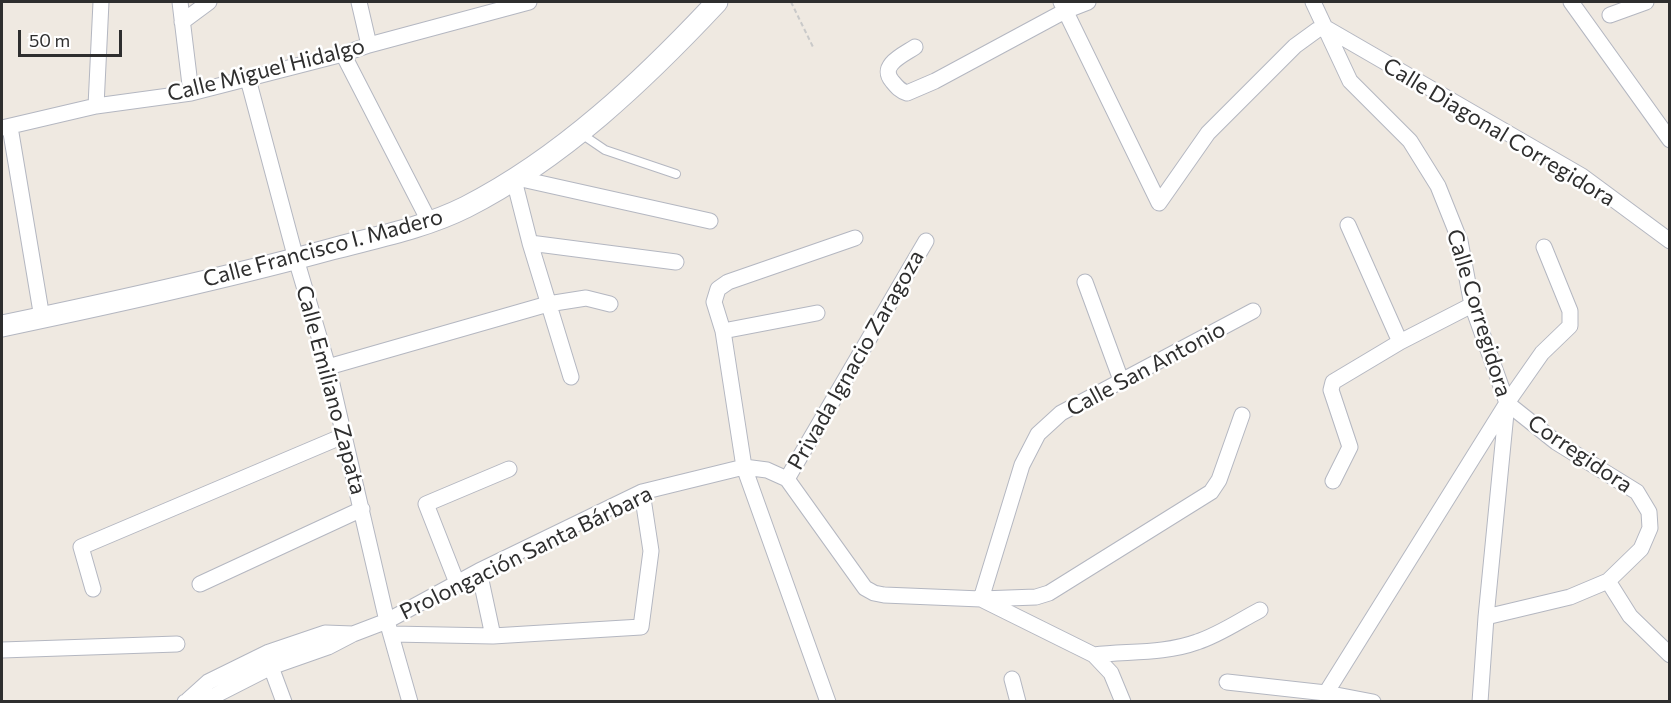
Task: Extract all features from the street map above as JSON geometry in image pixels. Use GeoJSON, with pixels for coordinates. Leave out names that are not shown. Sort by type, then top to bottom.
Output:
{"type":"FeatureCollection","features":[{"type":"Feature","properties":{"kind":"street"},"geometry":{"type":"LineString","coordinates":[[96,106],[101,2]]}},
{"type":"Feature","properties":{"kind":"street"},"geometry":{"type":"LineString","coordinates":[[180,2],[191,93]]}},
{"type":"Feature","properties":{"kind":"street"},"geometry":{"type":"LineString","coordinates":[[182,22],[208,2]]}},
{"type":"Feature","properties":{"kind":"street"},"geometry":{"type":"LineString","coordinates":[[359,2],[369,45]]}},
{"type":"Feature","properties":{"kind":"street","name":"Calle Miguel Hidalgo"},"geometry":{"type":"LineString","coordinates":[[6,127],[96,106],[191,93],[343,54],[529,2]]}},
{"type":"Feature","properties":{"kind":"street","name":"Calle Francisco I. Madero"},"geometry":{"type":"LineString","coordinates":[[2,326],[296,259],[430,223],[465,207],[515,179],[579,132],[629,89],[717,2]]}},
{"type":"Feature","properties":{"kind":"street"},"geometry":{"type":"LineString","coordinates":[[915,46],[891,63],[888,69],[889,77],[900,91],[907,93],[951,71],[1063,6],[1088,2]]}},
{"type":"Feature","properties":{"kind":"street","name":"Calle Corregidora"},"geometry":{"type":"LineString","coordinates":[[1313,2],[1350,81],[1410,141],[1438,186],[1460,241],[1472,304],[1507,403],[1480,702]]}},
{"type":"Feature","properties":{"kind":"street"},"geometry":{"type":"LineString","coordinates":[[1571,2],[1670,140]]}},
{"type":"Feature","properties":{"kind":"street"},"geometry":{"type":"LineString","coordinates":[[1610,15],[1646,2]]}},
{"type":"Feature","properties":{"kind":"street"},"geometry":{"type":"LineString","coordinates":[[1063,6],[1159,203],[1208,133],[1295,46],[1317,30],[1326,27]]}},
{"type":"Feature","properties":{"kind":"street","name":"Calle Diagonal Corregidora"},"geometry":{"type":"LineString","coordinates":[[1326,27],[1582,176],[1670,241]]}},
{"type":"Feature","properties":{"kind":"street"},"geometry":{"type":"LineString","coordinates":[[343,54],[430,223]]}},
{"type":"Feature","properties":{"kind":"street","name":"Calle Emiliano Zapata"},"geometry":{"type":"LineString","coordinates":[[248,79],[296,259],[328,367],[342,436],[362,509],[389,628],[410,702]]}},
{"type":"Feature","properties":{"kind":"street"},"geometry":{"type":"LineString","coordinates":[[6,127],[42,318]]}},
{"type":"Feature","properties":{"kind":"street"},"geometry":{"type":"LineString","coordinates":[[570,377],[530,243],[515,179],[710,221]]}},
{"type":"Feature","properties":{"kind":"street"},"geometry":{"type":"LineString","coordinates":[[1348,225],[1400,342]]}},
{"type":"Feature","properties":{"kind":"street"},"geometry":{"type":"LineString","coordinates":[[828,702],[744,467],[723,331],[714,302],[718,290],[728,282],[855,238]]}},
{"type":"Feature","properties":{"kind":"street","name":"Privada Ignacio Zaragoza"},"geometry":{"type":"LineString","coordinates":[[787,478],[926,241]]}},
{"type":"Feature","properties":{"kind":"street"},"geometry":{"type":"LineString","coordinates":[[530,243],[676,262]]}},
{"type":"Feature","properties":{"kind":"street","name":"Corregidora"},"geometry":{"type":"LineString","coordinates":[[1326,693],[1507,403],[1542,353],[1570,326],[1570,311],[1544,247]]}},
{"type":"Feature","properties":{"kind":"street"},"geometry":{"type":"LineString","coordinates":[[1085,282],[1121,380]]}},
{"type":"Feature","properties":{"kind":"street"},"geometry":{"type":"LineString","coordinates":[[328,367],[548,304],[586,298],[610,304]]}},
{"type":"Feature","properties":{"kind":"street"},"geometry":{"type":"LineString","coordinates":[[1333,481],[1350,447],[1331,390],[1333,382],[1400,342],[1472,304]]}},
{"type":"Feature","properties":{"kind":"street","name":"Calle San Antonio"},"geometry":{"type":"LineString","coordinates":[[981,599],[1022,465],[1038,434],[1061,413],[1253,311]]}},
{"type":"Feature","properties":{"kind":"street"},"geometry":{"type":"LineString","coordinates":[[723,331],[817,313]]}},
{"type":"Feature","properties":{"kind":"street","name":"Corregidora"},"geometry":{"type":"LineString","coordinates":[[1486,617],[1570,597],[1608,581],[1641,549],[1650,528],[1649,512],[1637,492],[1556,442],[1507,403]]}},
{"type":"Feature","properties":{"kind":"street"},"geometry":{"type":"LineString","coordinates":[[787,478],[865,588],[874,593],[981,599],[1036,597],[1049,593],[1211,492],[1219,480],[1242,415]]}},
{"type":"Feature","properties":{"kind":"street"},"geometry":{"type":"LineString","coordinates":[[93,589],[81,547],[342,436]]}},
{"type":"Feature","properties":{"kind":"street","name":"Prolongación Santa Bárbara"},"geometry":{"type":"LineString","coordinates":[[187,701],[208,682],[268,652],[325,633],[353,634],[389,628],[479,571],[642,492],[744,467],[767,470],[787,478]]}},
{"type":"Feature","properties":{"kind":"street"},"geometry":{"type":"LineString","coordinates":[[457,583],[426,504],[508,469]]}},
{"type":"Feature","properties":{"kind":"street"},"geometry":{"type":"LineString","coordinates":[[389,628],[493,636],[641,627],[651,551],[642,492]]}},
{"type":"Feature","properties":{"kind":"street"},"geometry":{"type":"LineString","coordinates":[[200,584],[362,509]]}},
{"type":"Feature","properties":{"kind":"street"},"geometry":{"type":"LineString","coordinates":[[479,571],[493,636]]}},
{"type":"Feature","properties":{"kind":"street"},"geometry":{"type":"LineString","coordinates":[[1608,581],[1630,616],[1670,655]]}},
{"type":"Feature","properties":{"kind":"street"},"geometry":{"type":"LineString","coordinates":[[981,599],[1094,655],[1111,673],[1123,702]]}},
{"type":"Feature","properties":{"kind":"street"},"geometry":{"type":"LineString","coordinates":[[1094,655],[1163,650],[1197,642],[1227,629],[1260,610]]}},
{"type":"Feature","properties":{"kind":"street","name":"Prolongación Santa Bárbara"},"geometry":{"type":"LineString","coordinates":[[187,701],[214,696],[271,667],[328,647],[353,634]]}},
{"type":"Feature","properties":{"kind":"street"},"geometry":{"type":"LineString","coordinates":[[2,650],[177,644]]}},
{"type":"Feature","properties":{"kind":"street"},"geometry":{"type":"LineString","coordinates":[[271,667],[284,702]]}},
{"type":"Feature","properties":{"kind":"street"},"geometry":{"type":"LineString","coordinates":[[1012,679],[1018,702]]}},
{"type":"Feature","properties":{"kind":"street"},"geometry":{"type":"LineString","coordinates":[[1227,682],[1265,695],[1326,693],[1373,702]]}},
{"type":"Feature","properties":{"kind":"lane"},"geometry":{"type":"LineString","coordinates":[[579,132],[605,150],[676,174]]}},
{"type":"Feature","properties":{"kind":"path"},"geometry":{"type":"LineString","coordinates":[[791,2],[813,49]]}}]}
